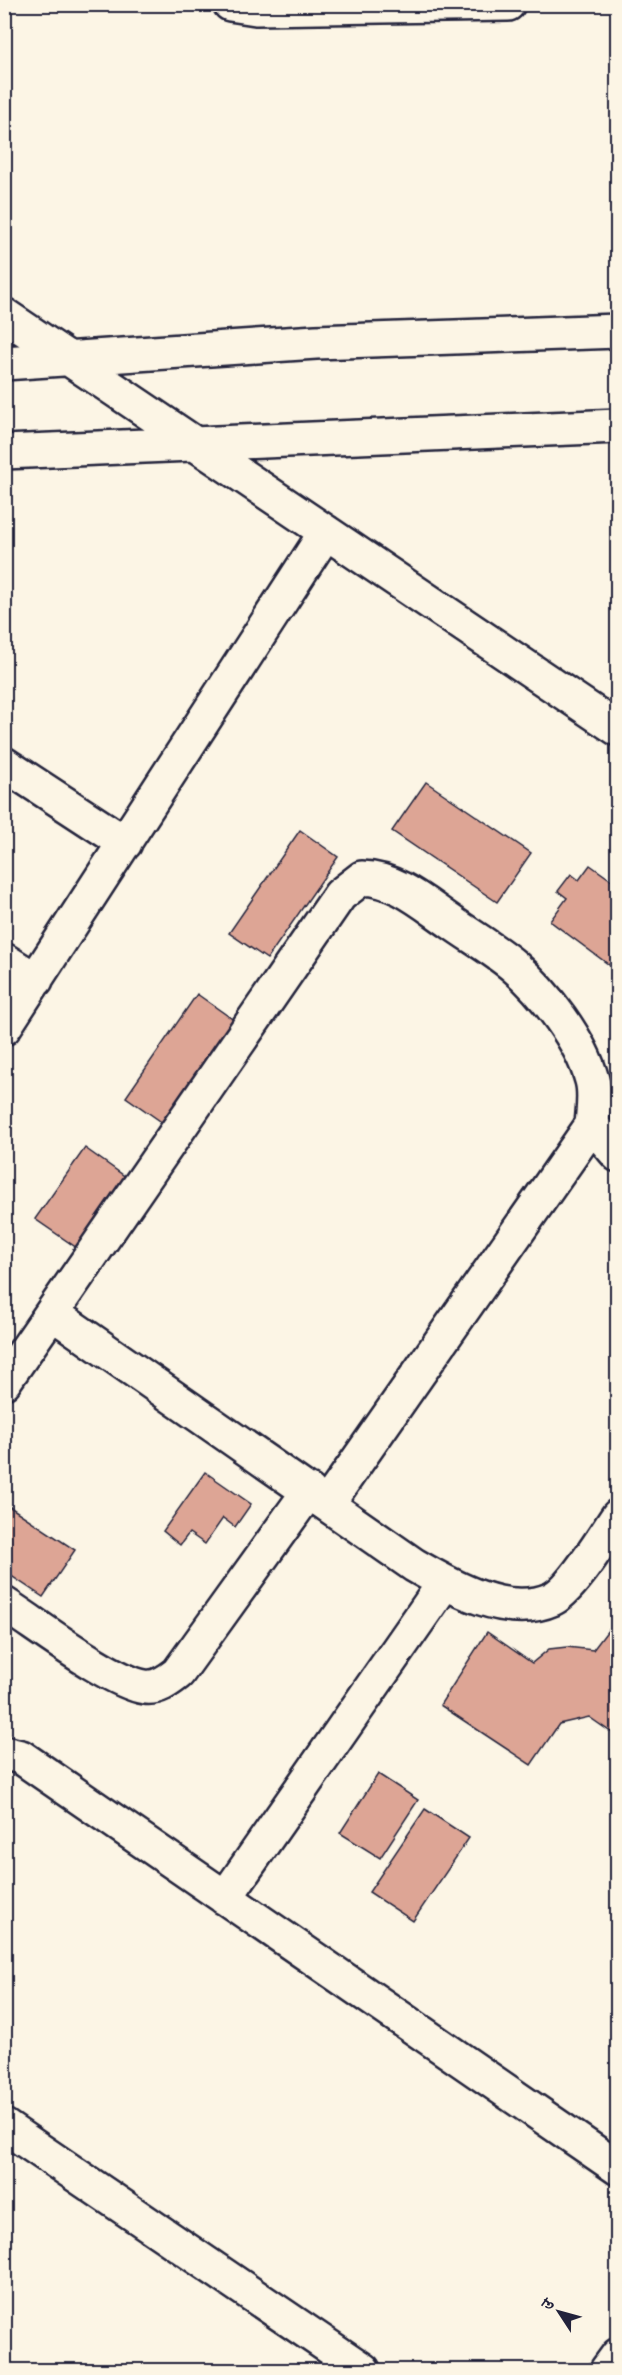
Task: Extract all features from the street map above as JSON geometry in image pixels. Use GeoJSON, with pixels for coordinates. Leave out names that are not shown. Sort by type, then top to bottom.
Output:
{"type":"FeatureCollection","features":[{"type":"Feature","properties":{"kind":"street"},"geometry":{"type":"LineString","coordinates":[[248,6],[508,4]]}},
{"type":"Feature","properties":{"kind":"street"},"geometry":{"type":"LineString","coordinates":[[4,315],[618,729]]}},
{"type":"Feature","properties":{"kind":"street"},"geometry":{"type":"LineString","coordinates":[[4,363],[316,342],[618,331]]}},
{"type":"Feature","properties":{"kind":"street"},"geometry":{"type":"LineString","coordinates":[[4,452],[618,426]]}},
{"type":"Feature","properties":{"kind":"street"},"geometry":{"type":"LineString","coordinates":[[4,1028],[326,532]]}},
{"type":"Feature","properties":{"kind":"street"},"geometry":{"type":"LineString","coordinates":[[4,764],[124,843]]}},
{"type":"Feature","properties":{"kind":"street"},"geometry":{"type":"LineString","coordinates":[[4,1382],[340,895],[362,878],[382,878],[414,896],[514,966],[541,993],[580,1050],[592,1080],[594,1103],[592,1125],[318,1497],[178,1673],[162,1684],[147,1688],[119,1679],[4,1604]]}},
{"type":"Feature","properties":{"kind":"street"},"geometry":{"type":"LineString","coordinates":[[4,960],[36,980]]}},
{"type":"Feature","properties":{"kind":"street"},"geometry":{"type":"LineString","coordinates":[[592,1125],[618,1155]]}},
{"type":"Feature","properties":{"kind":"street"},"geometry":{"type":"LineString","coordinates":[[52,1313],[414,1565],[445,1582],[500,1603],[532,1603],[553,1598],[576,1576],[618,1516]]}},
{"type":"Feature","properties":{"kind":"street"},"geometry":{"type":"LineString","coordinates":[[225,1898],[445,1582]]}},
{"type":"Feature","properties":{"kind":"street"},"geometry":{"type":"LineString","coordinates":[[4,1753],[21,1757],[618,2168]]}},
{"type":"Feature","properties":{"kind":"street"},"geometry":{"type":"LineString","coordinates":[[4,2126],[363,2370]]}},
{"type":"Feature","properties":{"kind":"street"},"geometry":{"type":"LineString","coordinates":[[607,2370],[618,2355]]}},
{"type":"Feature","properties":{"kind":"building"},"geometry":{"type":"Polygon","coordinates":[[[426,782],[531,853],[497,902],[392,831],[426,782]]]}},
{"type":"Feature","properties":{"kind":"building"},"geometry":{"type":"Polygon","coordinates":[[[300,830],[338,857],[267,959],[229,933],[300,830]]]}},
{"type":"Feature","properties":{"kind":"building"},"geometry":{"type":"Polygon","coordinates":[[[590,865],[618,885],[618,960],[612,967],[550,921],[567,898],[558,891],[571,874],[579,880],[590,865]]]}},
{"type":"Feature","properties":{"kind":"building"},"geometry":{"type":"Polygon","coordinates":[[[197,994],[235,1021],[163,1123],[126,1097],[197,994]]]}},
{"type":"Feature","properties":{"kind":"building"},"geometry":{"type":"Polygon","coordinates":[[[85,1148],[130,1180],[80,1250],[35,1219],[85,1148]]]}},
{"type":"Feature","properties":{"kind":"building"},"geometry":{"type":"Polygon","coordinates":[[[205,1472],[251,1504],[235,1527],[223,1518],[205,1544],[189,1533],[180,1545],[163,1531],[205,1472]]]}},
{"type":"Feature","properties":{"kind":"building"},"geometry":{"type":"Polygon","coordinates":[[[4,1503],[75,1550],[43,1597],[4,1571],[4,1503]]]}},
{"type":"Feature","properties":{"kind":"building"},"geometry":{"type":"Polygon","coordinates":[[[618,1617],[618,1737],[589,1717],[559,1724],[531,1765],[440,1705],[487,1632],[532,1663],[549,1649],[567,1647],[593,1650],[618,1617]]]}},
{"type":"Feature","properties":{"kind":"building"},"geometry":{"type":"Polygon","coordinates":[[[378,1774],[418,1800],[380,1858],[340,1833],[378,1774]]]}},
{"type":"Feature","properties":{"kind":"building"},"geometry":{"type":"Polygon","coordinates":[[[425,1809],[469,1838],[413,1921],[369,1892],[425,1809]]]}}]}
